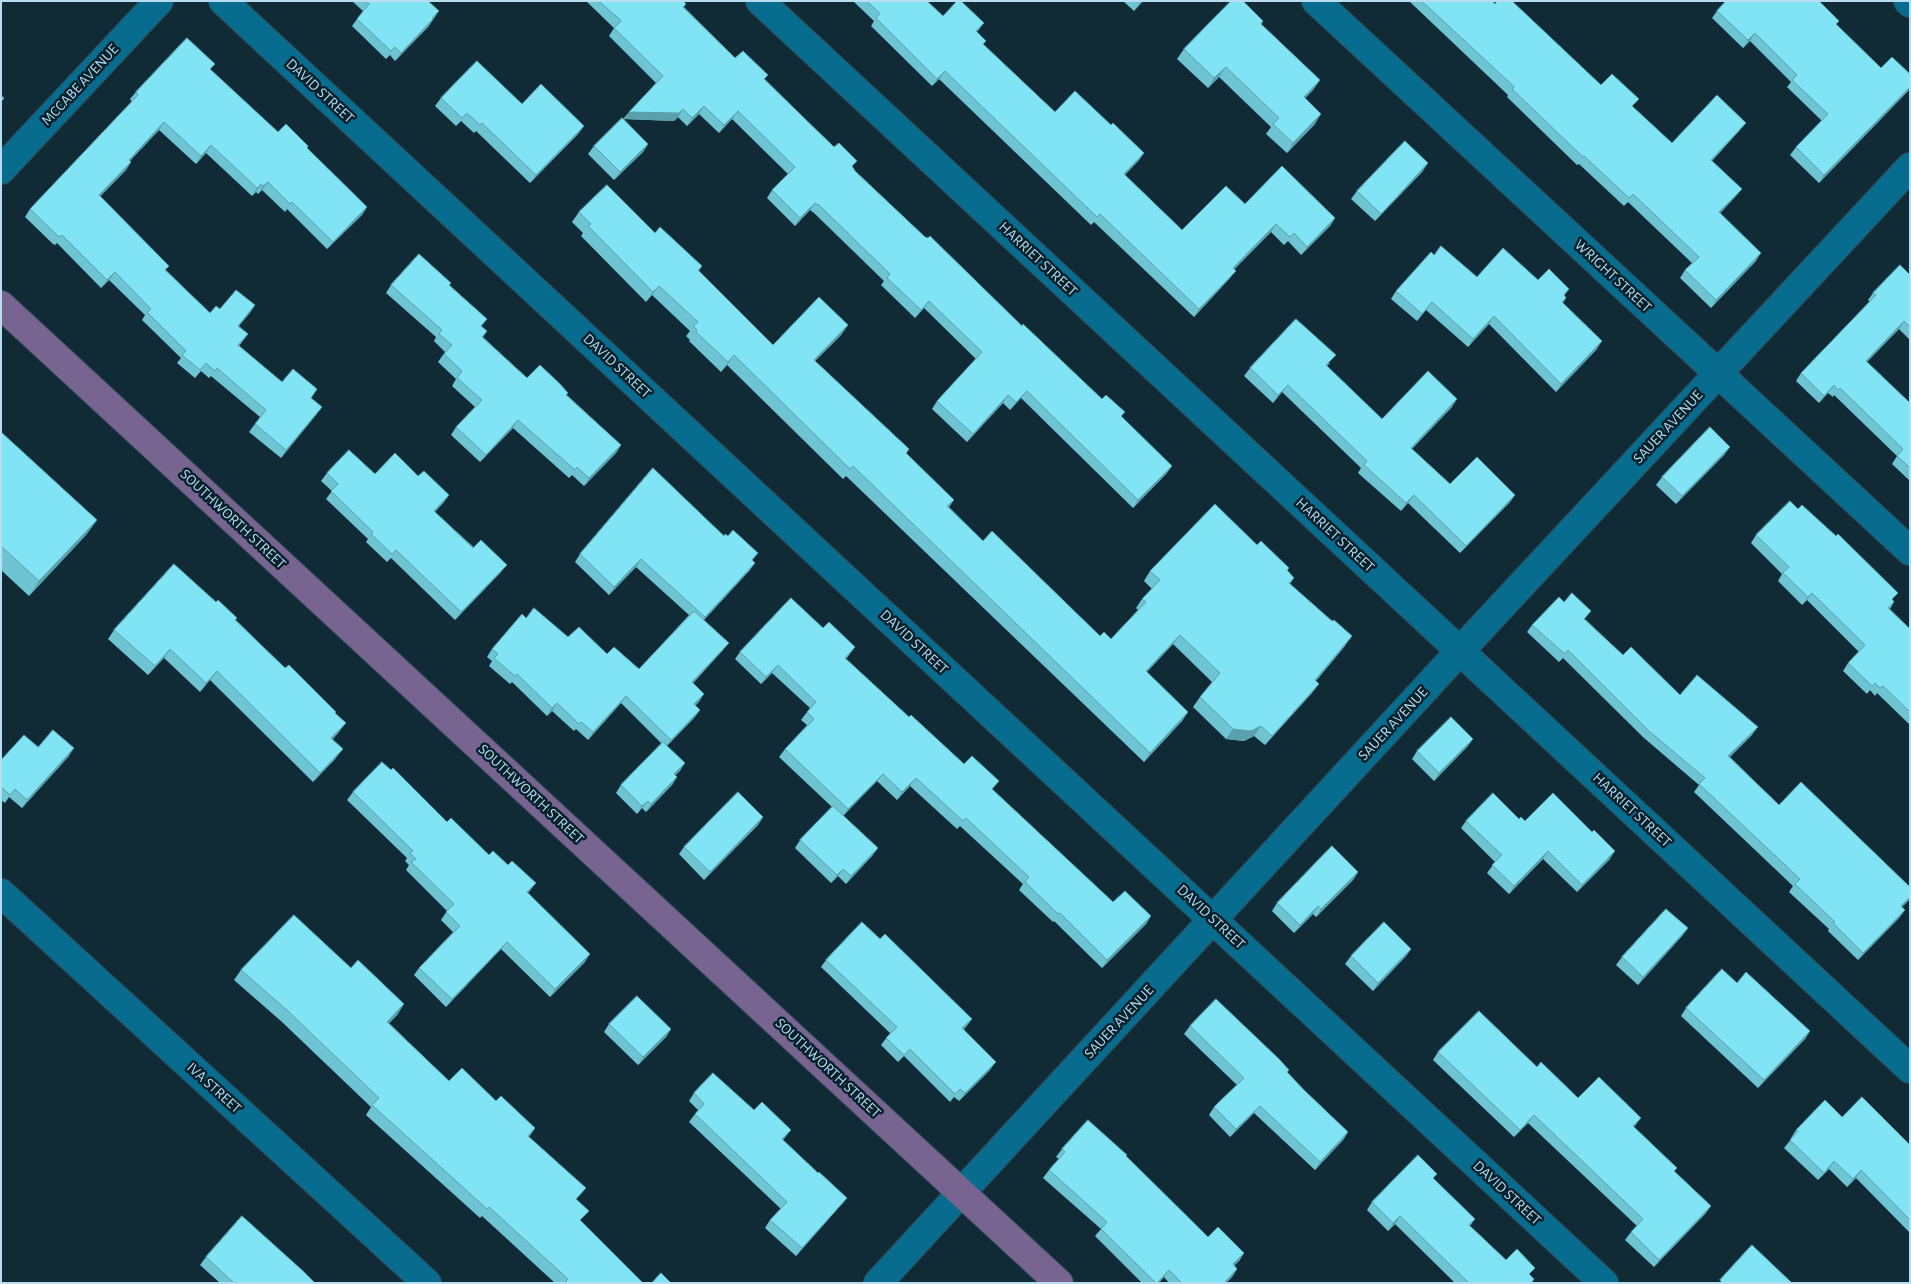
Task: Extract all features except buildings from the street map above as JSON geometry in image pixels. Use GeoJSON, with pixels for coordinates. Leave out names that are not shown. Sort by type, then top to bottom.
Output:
{"type":"FeatureCollection","features":[{"type":"Feature","properties":{"kind":"main road","name":"SOUTHWORTH STREET"},"geometry":{"type":"LineString","coordinates":[[1,305],[1059,1283]]}},
{"type":"Feature","properties":{"kind":"street","name":"MCCABE AVENUE"},"geometry":{"type":"LineString","coordinates":[[1,170],[159,1]]}},
{"type":"Feature","properties":{"kind":"street","name":"DAVID STREET"},"geometry":{"type":"LineString","coordinates":[[224,1],[1604,1283]]}},
{"type":"Feature","properties":{"kind":"street","name":"HARRIET STREET"},"geometry":{"type":"LineString","coordinates":[[760,1],[1910,1069]]}},
{"type":"Feature","properties":{"kind":"street","name":"WRIGHT STREET"},"geometry":{"type":"LineString","coordinates":[[1316,1],[1910,551]]}},
{"type":"Feature","properties":{"kind":"street","name":"SAUER AVENUE"},"geometry":{"type":"LineString","coordinates":[[878,1283],[1460,651],[1910,167]]}},
{"type":"Feature","properties":{"kind":"street","name":"IVA STREET"},"geometry":{"type":"LineString","coordinates":[[1,893],[427,1283]]}}]}
